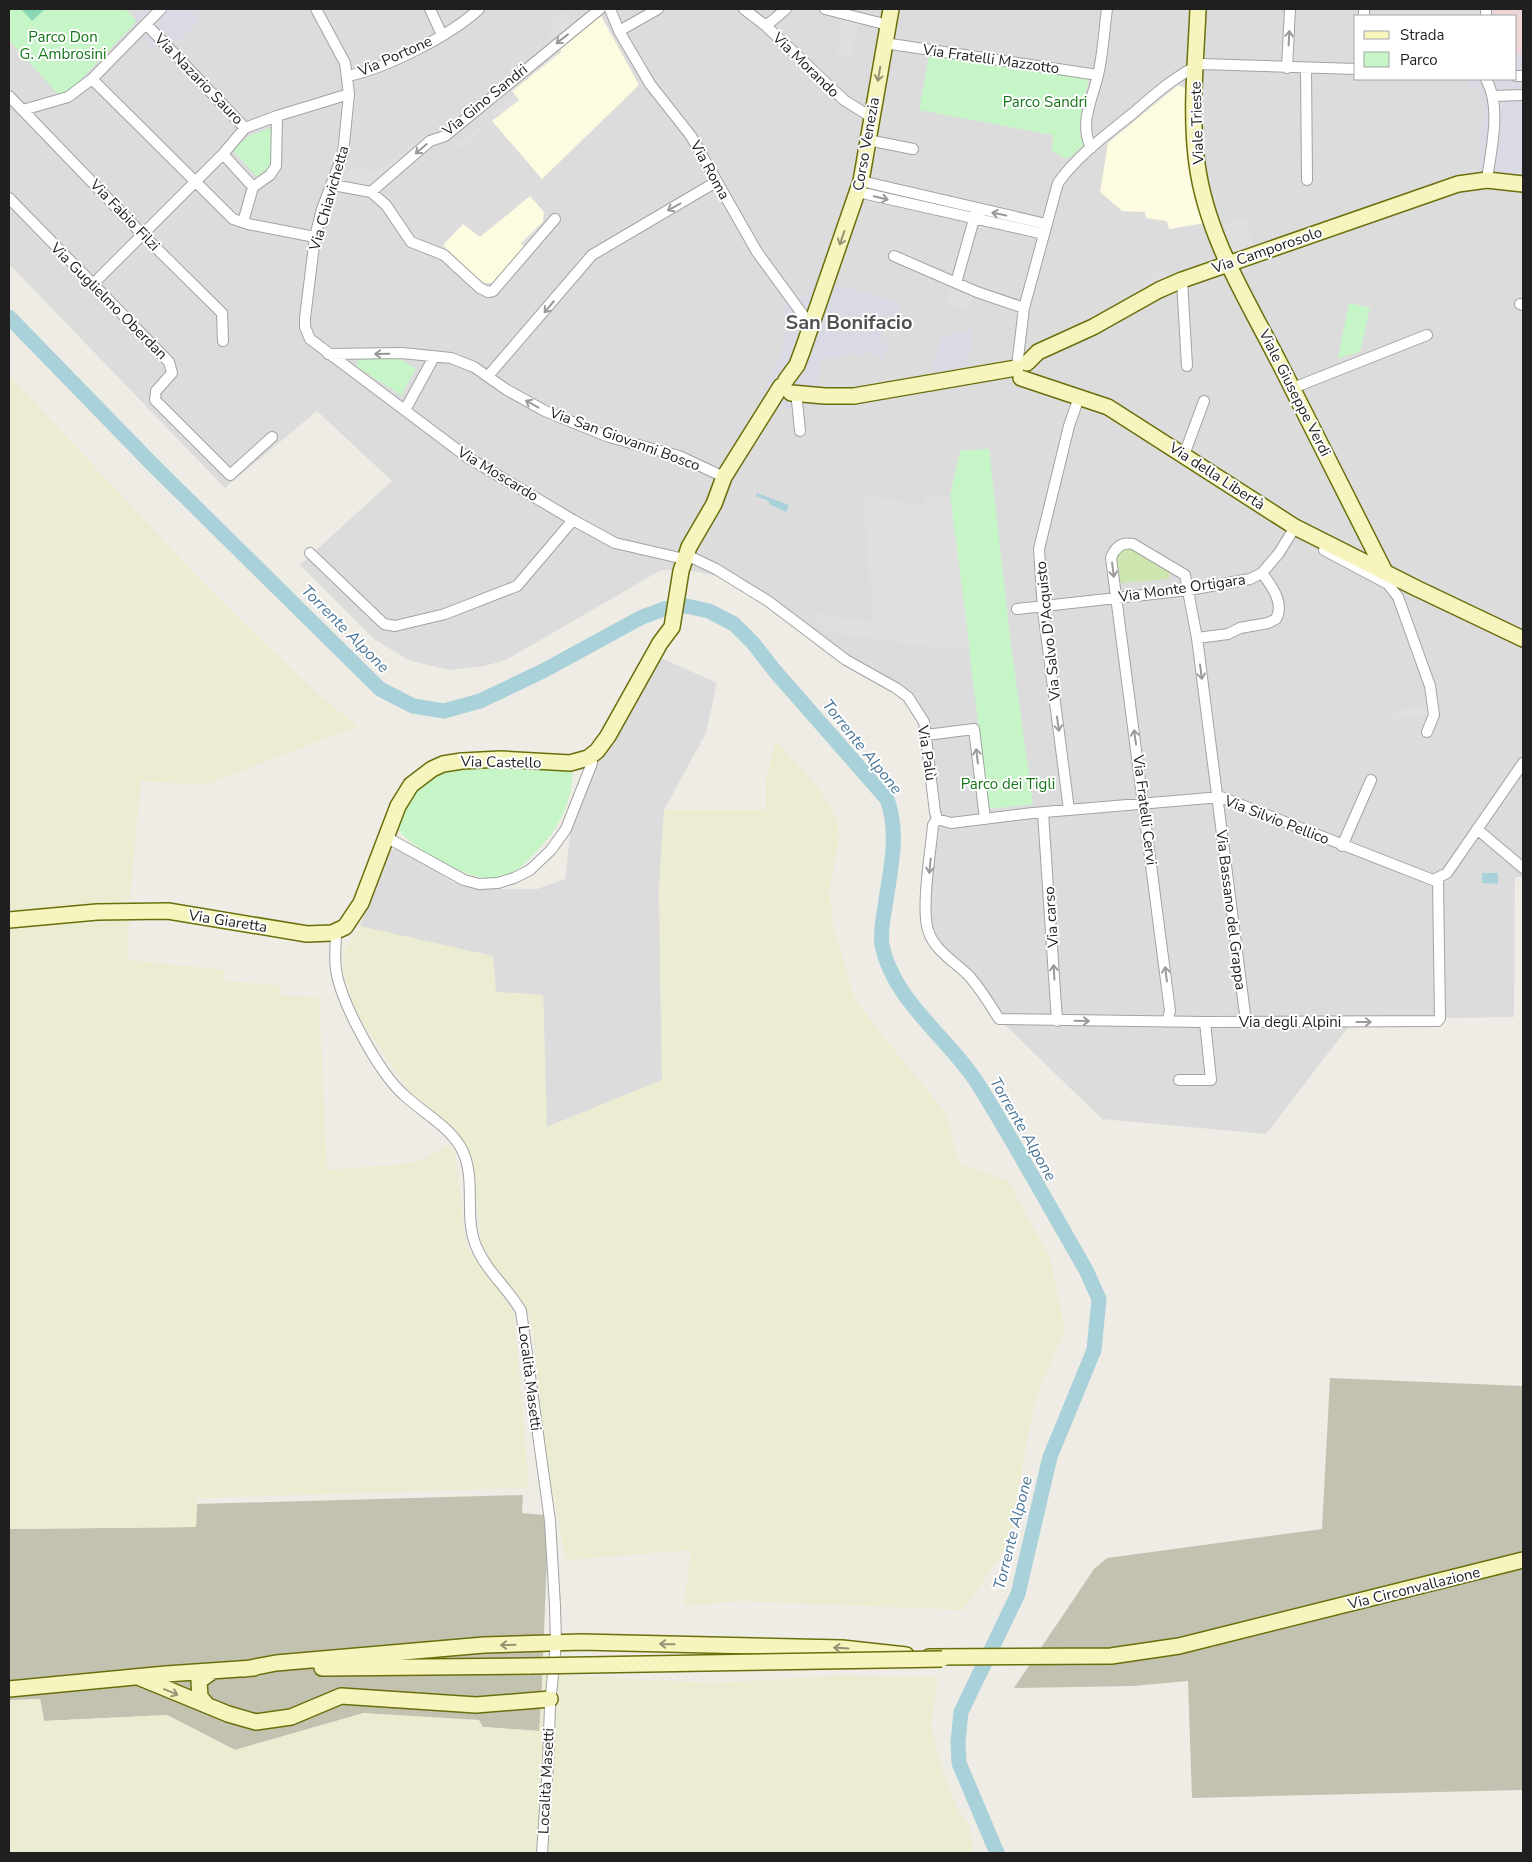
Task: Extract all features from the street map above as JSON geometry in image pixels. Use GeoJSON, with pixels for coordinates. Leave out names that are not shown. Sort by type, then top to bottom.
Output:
{"type":"FeatureCollection","features":[{"type":"Feature","properties":{"kind":"street","name":"Via Nazario Sauro"},"geometry":{"type":"LineString","coordinates":[[161,9],[146,24],[245,128]]}},
{"type":"Feature","properties":{"kind":"street","name":"Via Chiavichetta"},"geometry":{"type":"LineString","coordinates":[[316,9],[337,46],[348,76],[350,94],[343,154],[333,185],[322,209],[314,237],[305,326],[310,339],[328,354]]}},
{"type":"Feature","properties":{"kind":"street","name":"Via Portone"},"geometry":{"type":"LineString","coordinates":[[430,9],[442,35]]}},
{"type":"Feature","properties":{"kind":"street","name":"Via Portone"},"geometry":{"type":"LineString","coordinates":[[348,76],[378,67],[442,35],[468,20],[480,9]]}},
{"type":"Feature","properties":{"kind":"street","name":"Via Gino Sandri"},"geometry":{"type":"LineString","coordinates":[[371,192],[430,141],[445,136],[600,9]]}},
{"type":"Feature","properties":{"kind":"street","name":"Via Roma"},"geometry":{"type":"LineString","coordinates":[[610,9],[619,31],[650,84],[691,136],[757,252],[803,315],[808,332]]}},
{"type":"Feature","properties":{"kind":"street"},"geometry":{"type":"LineString","coordinates":[[619,31],[658,9]]}},
{"type":"Feature","properties":{"kind":"street","name":"Via Morando"},"geometry":{"type":"LineString","coordinates":[[744,9],[766,26],[844,100],[871,117]]}},
{"type":"Feature","properties":{"kind":"street"},"geometry":{"type":"LineString","coordinates":[[766,26],[786,9]]}},
{"type":"Feature","properties":{"kind":"street"},"geometry":{"type":"LineString","coordinates":[[826,9],[888,25]]}},
{"type":"Feature","properties":{"kind":"street","name":"Corso Venezia"},"geometry":{"type":"LineString","coordinates":[[790,389],[808,332],[860,187],[891,9]]}},
{"type":"Feature","properties":{"kind":"street"},"geometry":{"type":"LineString","coordinates":[[1091,148],[1085,131],[1087,112],[1098,75],[1107,9]]}},
{"type":"Feature","properties":{"kind":"street","name":"Viale Trieste"},"geometry":{"type":"LineString","coordinates":[[1198,9],[1196,66],[1197,164],[1213,229],[1227,263]]}},
{"type":"Feature","properties":{"kind":"street"},"geometry":{"type":"LineString","coordinates":[[1287,68],[1290,9]]}},
{"type":"Feature","properties":{"kind":"street"},"geometry":{"type":"LineString","coordinates":[[23,110],[68,97],[92,79],[146,24]]}},
{"type":"Feature","properties":{"kind":"street","name":"Via Fratelli Mazzotto"},"geometry":{"type":"LineString","coordinates":[[884,43],[1098,75]]}},
{"type":"Feature","properties":{"kind":"street"},"geometry":{"type":"LineString","coordinates":[[790,389],[816,396],[854,396],[1020,367],[1024,308],[1058,182],[1069,168],[1091,148],[1178,76],[1201,64],[1354,69]]}},
{"type":"Feature","properties":{"kind":"street"},"geometry":{"type":"LineString","coordinates":[[1306,68],[1307,180]]}},
{"type":"Feature","properties":{"kind":"street"},"geometry":{"type":"LineString","coordinates":[[92,79],[233,219],[314,237]]}},
{"type":"Feature","properties":{"kind":"street"},"geometry":{"type":"LineString","coordinates":[[1486,80],[1494,96],[1495,110],[1487,180]]}},
{"type":"Feature","properties":{"kind":"street"},"geometry":{"type":"LineString","coordinates":[[92,285],[223,154],[245,128],[277,116],[350,94]]}},
{"type":"Feature","properties":{"kind":"street"},"geometry":{"type":"LineString","coordinates":[[1494,96],[1523,95]]}},
{"type":"Feature","properties":{"kind":"street","name":"Via Fabio Filzi"},"geometry":{"type":"LineString","coordinates":[[9,96],[143,235],[222,313],[223,340]]}},
{"type":"Feature","properties":{"kind":"street"},"geometry":{"type":"LineString","coordinates":[[243,222],[253,186],[270,175],[276,166],[277,116]]}},
{"type":"Feature","properties":{"kind":"street"},"geometry":{"type":"LineString","coordinates":[[868,140],[912,149]]}},
{"type":"Feature","properties":{"kind":"street"},"geometry":{"type":"LineString","coordinates":[[223,154],[253,186]]}},
{"type":"Feature","properties":{"kind":"street","name":"Via Camporosolo"},"geometry":{"type":"LineString","coordinates":[[1020,367],[1038,352],[1093,327],[1152,294],[1227,263],[1458,184],[1487,180],[1523,184]]}},
{"type":"Feature","properties":{"kind":"street"},"geometry":{"type":"LineString","coordinates":[[488,376],[592,255],[716,182]]}},
{"type":"Feature","properties":{"kind":"street"},"geometry":{"type":"LineString","coordinates":[[333,185],[371,192],[386,205],[412,242],[444,255],[480,288],[488,292],[493,291],[555,219]]}},
{"type":"Feature","properties":{"kind":"street"},"geometry":{"type":"LineString","coordinates":[[860,187],[1045,229]]}},
{"type":"Feature","properties":{"kind":"street","name":"Via Guglielmo Oberdan"},"geometry":{"type":"LineString","coordinates":[[9,198],[169,362],[172,373],[156,391],[155,400],[230,475],[272,437]]}},
{"type":"Feature","properties":{"kind":"street"},"geometry":{"type":"LineString","coordinates":[[956,284],[976,214]]}},
{"type":"Feature","properties":{"kind":"street"},"geometry":{"type":"LineString","coordinates":[[894,256],[956,284],[1024,308]]}},
{"type":"Feature","properties":{"kind":"street","name":"Viale Giuseppe Verdi"},"geometry":{"type":"LineString","coordinates":[[1227,263],[1292,388],[1386,578]]}},
{"type":"Feature","properties":{"kind":"street"},"geometry":{"type":"LineString","coordinates":[[1182,280],[1187,366]]}},
{"type":"Feature","properties":{"kind":"street"},"geometry":{"type":"LineString","coordinates":[[1292,388],[1427,335]]}},
{"type":"Feature","properties":{"kind":"street","name":"Via San Giovanni Bosco"},"geometry":{"type":"LineString","coordinates":[[328,354],[402,353],[452,358],[474,367],[508,390],[545,411],[609,437],[679,456],[724,477]]}},
{"type":"Feature","properties":{"kind":"street","name":"Via Moscardo"},"geometry":{"type":"LineString","coordinates":[[328,354],[467,456],[573,520],[616,543],[685,558]]}},
{"type":"Feature","properties":{"kind":"street"},"geometry":{"type":"LineString","coordinates":[[405,410],[434,356]]}},
{"type":"Feature","properties":{"kind":"street","name":"Via della Libertà"},"geometry":{"type":"LineString","coordinates":[[1020,367],[1046,387],[1108,407],[1184,455],[1293,530],[1356,556],[1386,578],[1523,639]]}},
{"type":"Feature","properties":{"kind":"street"},"geometry":{"type":"LineString","coordinates":[[336,932],[350,921],[361,903],[386,837],[464,880],[479,884],[498,884],[514,878],[530,870],[551,850],[566,829],[592,763],[588,758],[597,751],[608,736],[656,649],[672,627],[675,617],[678,585],[685,558],[714,504],[724,477],[767,409],[790,389]]}},
{"type":"Feature","properties":{"kind":"street"},"geometry":{"type":"LineString","coordinates":[[790,389],[800,432]]}},
{"type":"Feature","properties":{"kind":"street","name":"Via Salvo D'Acquisto"},"geometry":{"type":"LineString","coordinates":[[1069,810],[1044,606],[1039,549],[1069,426],[1079,397]]}},
{"type":"Feature","properties":{"kind":"street"},"geometry":{"type":"LineString","coordinates":[[1184,455],[1204,401]]}},
{"type":"Feature","properties":{"kind":"street"},"geometry":{"type":"LineString","coordinates":[[310,552],[384,624],[395,626],[454,611],[517,586],[573,520]]}},
{"type":"Feature","properties":{"kind":"street","name":"Viale Giuseppe Verdi"},"geometry":{"type":"LineString","coordinates":[[1356,556],[1361,525]]}},
{"type":"Feature","properties":{"kind":"street","name":"Via Monte Ortigara"},"geometry":{"type":"LineString","coordinates":[[1017,609],[1116,596],[1188,590],[1250,579],[1262,573],[1280,553],[1293,530]]}},
{"type":"Feature","properties":{"kind":"street","name":"Via Bassano del Grappa"},"geometry":{"type":"LineString","coordinates":[[1118,546],[1125,543],[1133,544],[1182,571],[1185,575],[1197,638],[1246,1022]]}},
{"type":"Feature","properties":{"kind":"street","name":"Via Fratelli Cervi"},"geometry":{"type":"LineString","coordinates":[[1118,546],[1111,558],[1170,1011],[1167,1022]]}},
{"type":"Feature","properties":{"kind":"street","name":"Via Palù"},"geometry":{"type":"LineString","coordinates":[[685,558],[693,558],[736,580],[768,601],[846,660],[896,688],[915,706],[924,722],[937,819],[933,826],[926,924],[929,934],[941,950],[969,976],[998,1019]]}},
{"type":"Feature","properties":{"kind":"street"},"geometry":{"type":"LineString","coordinates":[[1197,638],[1228,634],[1240,628],[1268,623],[1276,619],[1280,608],[1276,596],[1262,573]]}},
{"type":"Feature","properties":{"kind":"street"},"geometry":{"type":"LineString","coordinates":[[1386,578],[1398,598],[1430,686],[1434,714],[1426,732]]}},
{"type":"Feature","properties":{"kind":"street"},"geometry":{"type":"LineString","coordinates":[[926,735],[974,729],[985,819]]}},
{"type":"Feature","properties":{"kind":"street","name":"Via Castello"},"geometry":{"type":"LineString","coordinates":[[386,837],[398,806],[411,785],[432,769],[443,764],[462,760],[501,759],[570,763],[588,758]]}},
{"type":"Feature","properties":{"kind":"street"},"geometry":{"type":"LineString","coordinates":[[1438,879],[1447,873],[1523,763]]}},
{"type":"Feature","properties":{"kind":"street"},"geometry":{"type":"LineString","coordinates":[[1342,846],[1371,780]]}},
{"type":"Feature","properties":{"kind":"street","name":"Via Silvio Pellico"},"geometry":{"type":"LineString","coordinates":[[937,819],[951,822],[1144,802],[1221,797],[1428,880],[1438,879]]}},
{"type":"Feature","properties":{"kind":"street","name":"Via carso"},"geometry":{"type":"LineString","coordinates":[[1043,813],[1057,1021]]}},
{"type":"Feature","properties":{"kind":"street"},"geometry":{"type":"LineString","coordinates":[[1477,829],[1523,868]]}},
{"type":"Feature","properties":{"kind":"street","name":"Via degli Alpini"},"geometry":{"type":"LineString","coordinates":[[998,1019],[1167,1022],[1436,1022],[1440,1018],[1438,879]]}},
{"type":"Feature","properties":{"kind":"street","name":"Via Giaretta"},"geometry":{"type":"LineString","coordinates":[[9,920],[97,912],[168,911],[307,934],[336,932]]}},
{"type":"Feature","properties":{"kind":"street","name":"Località Masetti"},"geometry":{"type":"LineString","coordinates":[[336,932],[336,971],[346,1001],[385,1075],[460,1146],[466,1162],[475,1245],[488,1270],[514,1299],[521,1311],[550,1521],[556,1643],[550,1699],[542,1853]]}},
{"type":"Feature","properties":{"kind":"street"},"geometry":{"type":"LineString","coordinates":[[1179,1080],[1211,1080],[1205,1022]]}},
{"type":"Feature","properties":{"kind":"street","name":"Via Circonvallazione"},"geometry":{"type":"LineString","coordinates":[[942,1659],[1111,1656],[1179,1646],[1523,1560]]}},
{"type":"Feature","properties":{"kind":"street"},"geometry":{"type":"LineString","coordinates":[[245,1669],[276,1662],[484,1645],[556,1643],[842,1648],[942,1659]]}},
{"type":"Feature","properties":{"kind":"street"},"geometry":{"type":"LineString","coordinates":[[9,1689],[166,1674],[245,1669],[942,1659]]}},
{"type":"Feature","properties":{"kind":"street"},"geometry":{"type":"LineString","coordinates":[[207,1705],[200,1697],[199,1681],[213,1671]]}},
{"type":"Feature","properties":{"kind":"street"},"geometry":{"type":"LineString","coordinates":[[136,1677],[228,1714],[256,1722],[291,1717],[341,1696],[476,1705],[550,1699]]}},
{"type":"Feature","properties":{"kind":"shaded area"},"geometry":{"type":"Polygon","coordinates":[[[9,9],[1523,9],[1523,876],[1515,878],[1514,1017],[1445,1018],[1442,1026],[1349,1026],[1266,1134],[1102,1119],[999,1019],[929,934],[933,825],[926,735],[915,706],[736,580],[693,571],[661,570],[506,660],[484,666],[449,670],[408,660],[373,638],[300,565],[392,481],[317,411],[225,488],[9,264],[9,9]]]}},
{"type":"Feature","properties":{"kind":"shaded area"},"geometry":{"type":"Polygon","coordinates":[[[137,9],[191,9],[200,19],[177,41],[155,50],[135,28],[137,9]]]}},
{"type":"Feature","properties":{"kind":"shaded area"},"geometry":{"type":"Polygon","coordinates":[[[1490,9],[1523,9],[1523,69],[1517,69],[1517,15],[1489,15],[1490,9]]]}},
{"type":"Feature","properties":{"kind":"shaded area"},"geometry":{"type":"Polygon","coordinates":[[[564,12],[572,25],[551,39],[547,33],[553,29],[549,22],[564,12]]]}},
{"type":"Feature","properties":{"kind":"shaded area"},"geometry":{"type":"Polygon","coordinates":[[[600,14],[639,85],[542,179],[492,121],[519,100],[512,91],[561,52],[558,46],[600,14]]]}},
{"type":"Feature","properties":{"kind":"shaded area"},"geometry":{"type":"Polygon","coordinates":[[[842,18],[858,22],[851,58],[837,56],[842,18]]]}},
{"type":"Feature","properties":{"kind":"shaded area"},"geometry":{"type":"Polygon","coordinates":[[[559,48],[562,51],[512,91],[509,87],[559,48]]]}},
{"type":"Feature","properties":{"kind":"shaded area"},"geometry":{"type":"Polygon","coordinates":[[[1517,54],[1523,54],[1523,180],[1478,177],[1484,95],[1466,83],[1466,80],[1517,80],[1517,54]]]}},
{"type":"Feature","properties":{"kind":"shaded area"},"geometry":{"type":"Polygon","coordinates":[[[1178,85],[1189,90],[1206,223],[1169,229],[1167,221],[1146,218],[1145,212],[1122,211],[1100,192],[1108,143],[1178,85]]]}},
{"type":"Feature","properties":{"kind":"shaded area"},"geometry":{"type":"Polygon","coordinates":[[[515,95],[519,100],[496,118],[492,113],[515,95]]]}},
{"type":"Feature","properties":{"kind":"shaded area"},"geometry":{"type":"Polygon","coordinates":[[[482,124],[484,127],[456,150],[448,139],[452,136],[458,143],[482,124]]]}},
{"type":"Feature","properties":{"kind":"shaded area"},"geometry":{"type":"Polygon","coordinates":[[[417,141],[420,144],[367,186],[344,177],[360,163],[373,173],[417,141]]]}},
{"type":"Feature","properties":{"kind":"shaded area"},"geometry":{"type":"Polygon","coordinates":[[[530,196],[544,212],[543,222],[521,243],[525,247],[493,283],[481,283],[443,245],[463,224],[480,237],[530,196]]]}},
{"type":"Feature","properties":{"kind":"shaded area"},"geometry":{"type":"Polygon","coordinates":[[[1246,218],[1253,246],[1232,251],[1222,231],[1223,224],[1246,218]]]}},
{"type":"Feature","properties":{"kind":"shaded area"},"geometry":{"type":"Polygon","coordinates":[[[543,222],[547,226],[525,247],[521,243],[543,222]]]}},
{"type":"Feature","properties":{"kind":"shaded area"},"geometry":{"type":"Polygon","coordinates":[[[1165,270],[1168,275],[1144,287],[1141,282],[1165,270]]]}},
{"type":"Feature","properties":{"kind":"shaded area"},"geometry":{"type":"Polygon","coordinates":[[[814,279],[900,302],[896,318],[887,316],[881,341],[888,343],[885,359],[871,357],[869,352],[865,352],[861,356],[849,353],[844,359],[826,357],[826,359],[820,359],[815,405],[777,410],[759,397],[772,375],[782,350],[785,331],[783,306],[799,298],[806,298],[814,279]]]}},
{"type":"Feature","properties":{"kind":"shaded area"},"geometry":{"type":"Polygon","coordinates":[[[950,288],[973,295],[969,311],[946,304],[950,288]]]}},
{"type":"Feature","properties":{"kind":"shaded area"},"geometry":{"type":"Polygon","coordinates":[[[973,329],[970,345],[971,353],[968,354],[969,366],[935,373],[933,364],[942,336],[973,329]]]}},
{"type":"Feature","properties":{"kind":"shaded area"},"geometry":{"type":"Polygon","coordinates":[[[862,495],[924,505],[924,498],[950,496],[970,649],[937,648],[830,632],[808,611],[874,623],[862,495]]]}},
{"type":"Feature","properties":{"kind":"shaded area"},"geometry":{"type":"Polygon","coordinates":[[[657,656],[717,683],[706,733],[664,810],[659,889],[662,1080],[547,1127],[543,995],[496,992],[421,941],[360,926],[389,851],[396,849],[419,860],[453,882],[475,889],[537,889],[565,879],[572,820],[609,739],[657,656]]]}},
{"type":"Feature","properties":{"kind":"shaded area"},"geometry":{"type":"Polygon","coordinates":[[[1427,707],[1428,715],[1391,719],[1390,711],[1427,707]]]}},
{"type":"Feature","properties":{"kind":"shaded area"},"geometry":{"type":"Polygon","coordinates":[[[1330,1378],[1523,1386],[1523,1790],[1192,1798],[1188,1681],[1133,1686],[1014,1688],[1094,1569],[1107,1558],[1322,1529],[1330,1378]]]}},
{"type":"Feature","properties":{"kind":"shaded area"},"geometry":{"type":"Polygon","coordinates":[[[523,1495],[522,1513],[544,1515],[548,1532],[540,1731],[482,1727],[364,1713],[235,1750],[167,1715],[44,1721],[40,1699],[9,1700],[9,1529],[196,1527],[197,1504],[523,1495]]]}},
{"type":"Feature","properties":{"kind":"green space","name":"Parco Don G. Ambrosini"},"geometry":{"type":"Polygon","coordinates":[[[9,9],[125,9],[137,21],[70,91],[58,94],[9,40],[9,9]]]}},
{"type":"Feature","properties":{"kind":"green space"},"geometry":{"type":"Polygon","coordinates":[[[21,9],[45,9],[32,21],[21,9]]]}},
{"type":"Feature","properties":{"kind":"green space","name":"Parco Sandri"},"geometry":{"type":"Polygon","coordinates":[[[930,51],[1089,77],[1079,128],[1084,145],[1067,159],[1052,151],[1053,135],[919,110],[930,51]]]}},
{"type":"Feature","properties":{"kind":"green space"},"geometry":{"type":"Polygon","coordinates":[[[272,127],[272,164],[257,177],[233,150],[249,136],[272,127]]]}},
{"type":"Feature","properties":{"kind":"green space"},"geometry":{"type":"Polygon","coordinates":[[[1349,303],[1370,308],[1360,352],[1338,358],[1349,303]]]}},
{"type":"Feature","properties":{"kind":"green space"},"geometry":{"type":"Polygon","coordinates":[[[359,358],[401,359],[416,369],[401,395],[356,366],[359,358]]]}},
{"type":"Feature","properties":{"kind":"green space"},"geometry":{"type":"Polygon","coordinates":[[[9,375],[210,590],[322,698],[358,726],[205,785],[141,781],[130,899],[121,902],[9,911],[9,375]]]}},
{"type":"Feature","properties":{"kind":"green space","name":"Parco dei Tigli"},"geometry":{"type":"Polygon","coordinates":[[[989,449],[1011,645],[1033,804],[989,809],[950,496],[960,451],[989,449]]]}},
{"type":"Feature","properties":{"kind":"green space"},"geometry":{"type":"Polygon","coordinates":[[[1121,548],[1135,549],[1169,568],[1169,579],[1121,583],[1116,557],[1121,548]]]}},
{"type":"Feature","properties":{"kind":"green space"},"geometry":{"type":"Polygon","coordinates":[[[776,741],[818,787],[838,821],[839,840],[829,891],[834,929],[854,997],[874,1025],[946,1113],[959,1164],[1008,1181],[1050,1258],[1065,1329],[1038,1391],[1027,1439],[1010,1542],[963,1610],[740,1601],[684,1606],[691,1550],[566,1560],[546,1459],[533,1331],[529,1315],[496,1271],[481,1242],[472,1157],[455,1130],[409,1091],[357,1015],[343,972],[344,951],[360,926],[493,956],[496,992],[543,995],[547,1127],[662,1080],[659,889],[664,810],[766,810],[766,779],[776,741]]]}},
{"type":"Feature","properties":{"kind":"green space"},"geometry":{"type":"Polygon","coordinates":[[[479,763],[573,770],[569,797],[554,830],[523,865],[513,873],[501,878],[489,879],[476,876],[446,865],[419,848],[399,831],[410,801],[417,790],[426,782],[436,775],[449,770],[479,763]]]}},
{"type":"Feature","properties":{"kind":"green space"},"geometry":{"type":"Polygon","coordinates":[[[129,916],[128,960],[224,970],[224,981],[279,985],[280,996],[319,997],[327,1170],[406,1164],[423,1159],[449,1145],[455,1151],[466,1246],[514,1311],[529,1488],[197,1498],[196,1527],[9,1529],[9,920],[129,916]]]}},
{"type":"Feature","properties":{"kind":"green space"},"geometry":{"type":"Polygon","coordinates":[[[543,1674],[710,1683],[836,1676],[938,1677],[931,1726],[943,1772],[958,1810],[969,1824],[974,1853],[9,1853],[9,1701],[40,1699],[44,1721],[167,1715],[235,1750],[364,1713],[479,1720],[483,1727],[539,1731],[543,1674]]]}},
{"type":"Feature","properties":{"kind":"water"},"geometry":{"type":"Polygon","coordinates":[[[757,493],[789,505],[786,512],[769,504],[769,501],[756,496],[757,493]]]}},
{"type":"Feature","properties":{"kind":"water"},"geometry":{"type":"Polygon","coordinates":[[[1482,873],[1498,873],[1498,884],[1482,883],[1482,873]]]}},
{"type":"Feature","properties":{"kind":"waterway","name":"Torrente Alpone"},"geometry":{"type":"LineString","coordinates":[[9,317],[152,464],[380,689],[413,706],[444,711],[480,701],[543,671],[642,617],[664,609],[686,606],[709,611],[734,624],[753,643],[774,670],[887,799],[893,826],[893,853],[881,936],[888,965],[910,1001],[978,1084],[1086,1270],[1099,1299],[1094,1350],[1050,1457],[1018,1594],[961,1712],[958,1742],[959,1763],[997,1853]]}},
{"type":"Feature","properties":{"kind":"district","name":"San Bonifacio"},"geometry":{"type":"Point","coordinates":[849,322]}}]}
